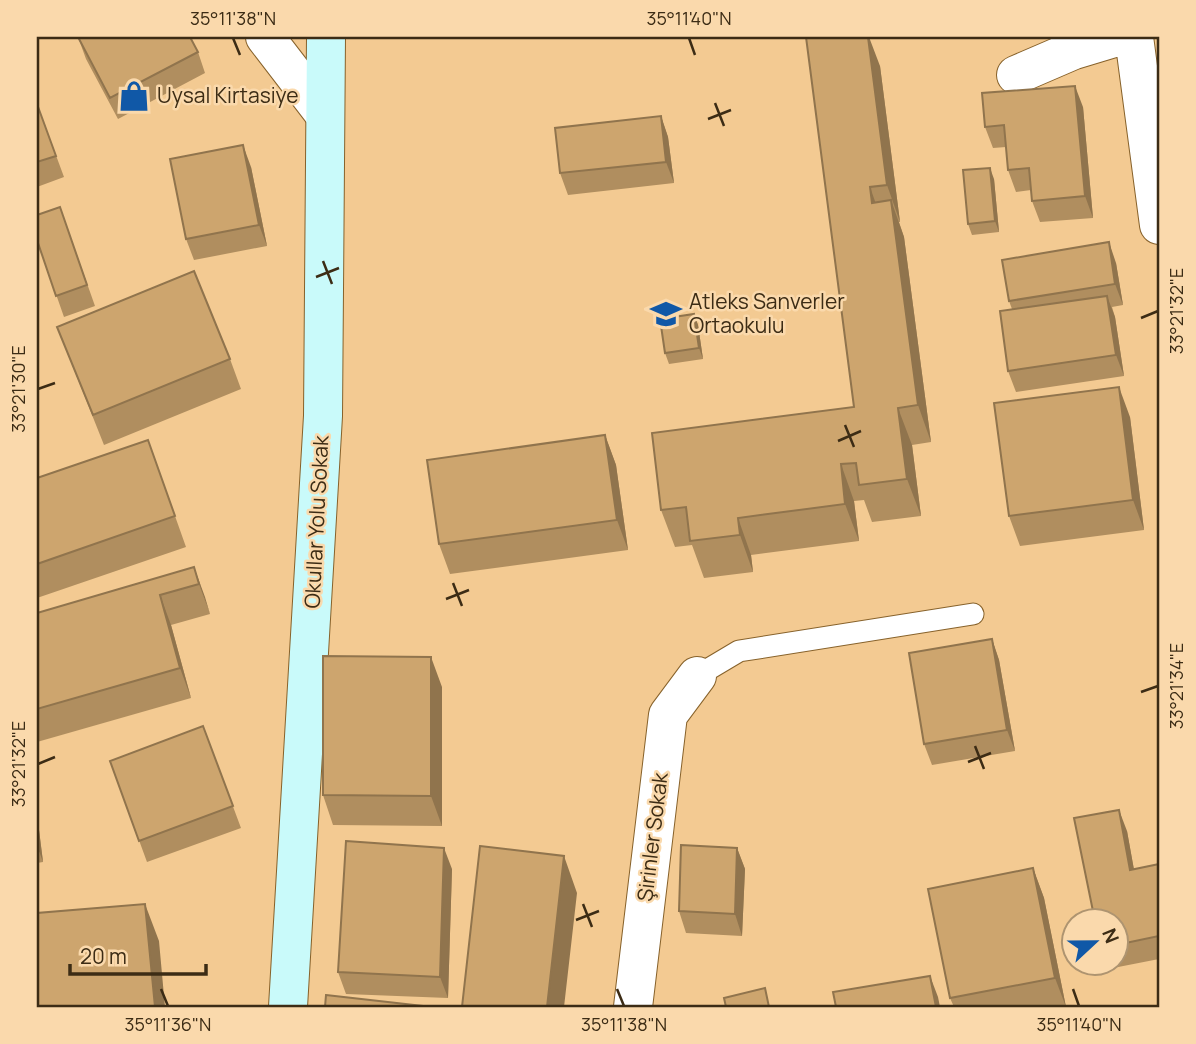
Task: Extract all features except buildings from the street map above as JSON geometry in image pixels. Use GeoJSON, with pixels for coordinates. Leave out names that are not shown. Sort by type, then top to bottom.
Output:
{"type":"FeatureCollection","features":[{"type":"Feature","properties":{"kind":"street"},"geometry":{"type":"LineString","coordinates":[[265,37],[325,115]]}},
{"type":"Feature","properties":{"kind":"street","name":"Okullar Yolu Sokak"},"geometry":{"type":"LineString","coordinates":[[288,1007],[323,416],[326,37]]}},
{"type":"Feature","properties":{"kind":"street"},"geometry":{"type":"LineString","coordinates":[[1017,75],[1074,50],[1117,37]]}},
{"type":"Feature","properties":{"kind":"street"},"geometry":{"type":"LineString","coordinates":[[1134,37],[1159,225]]}},
{"type":"Feature","properties":{"kind":"street","name":"Şirinler Sokak"},"geometry":{"type":"LineString","coordinates":[[633,1007],[668,715],[697,676]]}},
{"type":"Feature","properties":{"kind":"lane"},"geometry":{"type":"LineString","coordinates":[[697,676],[739,651],[974,614]]}},
{"type":"Feature","properties":{"kind":"place","name":"Uysal Kirtasiye"},"geometry":{"type":"Point","coordinates":[134,96]}},
{"type":"Feature","properties":{"kind":"place","name":"Atleks Sanverler Ortaokulu"},"geometry":{"type":"Point","coordinates":[666,314]}}]}
